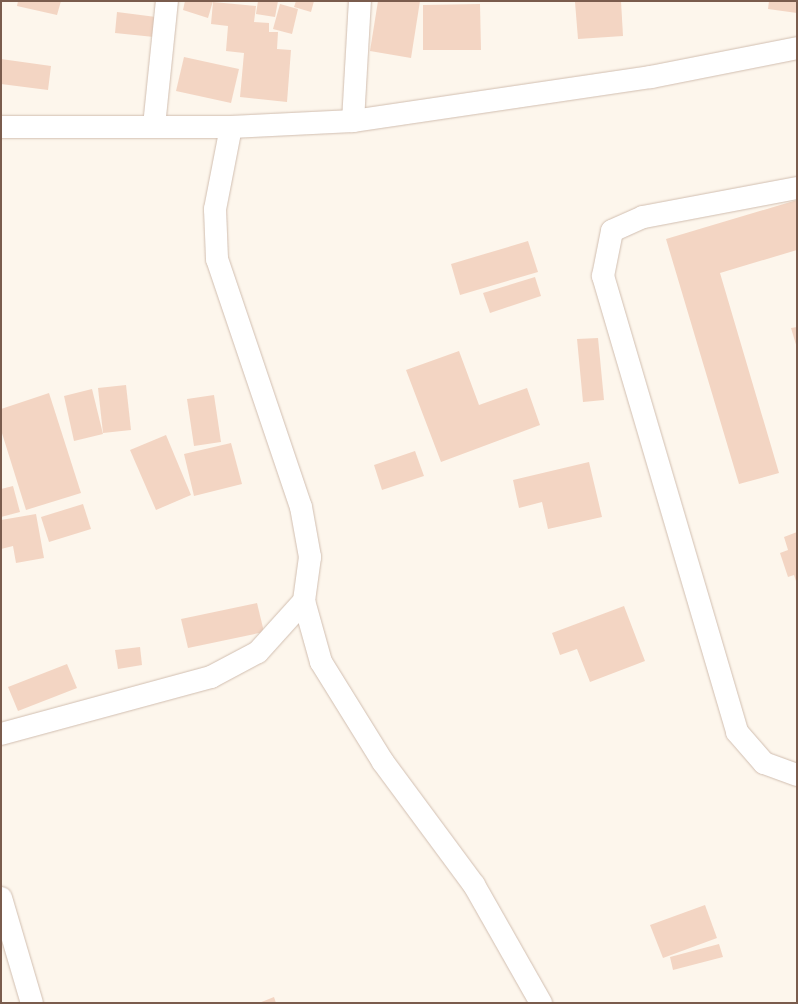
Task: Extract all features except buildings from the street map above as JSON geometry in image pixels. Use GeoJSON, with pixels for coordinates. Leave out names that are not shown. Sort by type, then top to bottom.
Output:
{"type":"FeatureCollection","features":[{"type":"Feature","properties":{"kind":"street"},"geometry":{"type":"LineString","coordinates":[[154,126],[167,1]]}},
{"type":"Feature","properties":{"kind":"street"},"geometry":{"type":"LineString","coordinates":[[353,121],[360,1]]}},
{"type":"Feature","properties":{"kind":"street"},"geometry":{"type":"LineString","coordinates":[[1,126],[232,127],[353,121],[651,77],[797,48]]}},
{"type":"Feature","properties":{"kind":"street"},"geometry":{"type":"LineString","coordinates":[[232,127],[215,209],[217,259],[301,507],[310,557],[304,601],[321,662],[383,762],[474,885],[541,1003]]}},
{"type":"Feature","properties":{"kind":"street"},"geometry":{"type":"LineString","coordinates":[[797,188],[643,217],[612,232],[603,276],[737,732],[764,763],[797,775]]}},
{"type":"Feature","properties":{"kind":"street"},"geometry":{"type":"LineString","coordinates":[[1,734],[211,677],[258,652],[304,601]]}},
{"type":"Feature","properties":{"kind":"street"},"geometry":{"type":"LineString","coordinates":[[1,898],[32,1003]]}}]}
